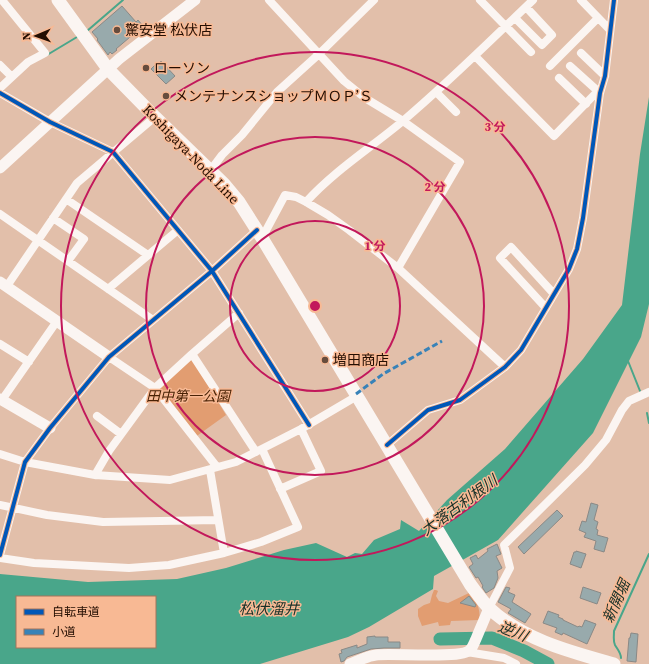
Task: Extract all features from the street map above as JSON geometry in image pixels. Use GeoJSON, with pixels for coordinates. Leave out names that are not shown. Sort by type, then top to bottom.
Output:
{"type":"FeatureCollection","features":[{"type":"Feature","properties":{"kind":"main road","name":"Koshigaya-Noda Line"},"geometry":{"type":"LineString","coordinates":[[58,0],[108,69],[224,184],[239,202],[260,234],[458,564],[480,598],[501,618],[529,635],[544,642],[614,664]]}},
{"type":"Feature","properties":{"kind":"street"},"geometry":{"type":"LineString","coordinates":[[0,88],[28,62],[45,53],[2,0]]}},
{"type":"Feature","properties":{"kind":"street"},"geometry":{"type":"LineString","coordinates":[[0,168],[108,69],[195,0]]}},
{"type":"Feature","properties":{"kind":"street"},"geometry":{"type":"LineString","coordinates":[[270,0],[344,81],[359,94],[403,121],[460,162],[398,268]]}},
{"type":"Feature","properties":{"kind":"street"},"geometry":{"type":"LineString","coordinates":[[210,171],[277,92],[319,54],[374,0]]}},
{"type":"Feature","properties":{"kind":"street"},"geometry":{"type":"LineString","coordinates":[[480,0],[531,52]]}},
{"type":"Feature","properties":{"kind":"street"},"geometry":{"type":"LineString","coordinates":[[306,202],[319,188],[403,121],[436,92],[533,0]]}},
{"type":"Feature","properties":{"kind":"street"},"geometry":{"type":"LineString","coordinates":[[581,0],[610,30]]}},
{"type":"Feature","properties":{"kind":"street"},"geometry":{"type":"LineString","coordinates":[[387,445],[428,410],[460,400],[505,367],[521,350],[569,269],[577,249],[583,218],[600,93],[605,76],[614,0]]}},
{"type":"Feature","properties":{"kind":"street"},"geometry":{"type":"LineString","coordinates":[[515,18],[542,45],[552,35],[526,7]]}},
{"type":"Feature","properties":{"kind":"street"},"geometry":{"type":"LineString","coordinates":[[550,66],[598,18]]}},
{"type":"Feature","properties":{"kind":"street"},"geometry":{"type":"LineString","coordinates":[[581,53],[605,76]]}},
{"type":"Feature","properties":{"kind":"street"},"geometry":{"type":"LineString","coordinates":[[475,56],[554,136],[596,94],[600,93]]}},
{"type":"Feature","properties":{"kind":"street"},"geometry":{"type":"LineString","coordinates":[[0,65],[12,77]]}},
{"type":"Feature","properties":{"kind":"street"},"geometry":{"type":"LineString","coordinates":[[570,66],[600,93]]}},
{"type":"Feature","properties":{"kind":"street"},"geometry":{"type":"LineString","coordinates":[[559,78],[586,104]]}},
{"type":"Feature","properties":{"kind":"street"},"geometry":{"type":"LineString","coordinates":[[436,92],[456,112]]}},
{"type":"Feature","properties":{"kind":"street"},"geometry":{"type":"LineString","coordinates":[[0,93],[50,122],[113,152],[212,271],[309,425]]}},
{"type":"Feature","properties":{"kind":"street"},"geometry":{"type":"LineString","coordinates":[[155,117],[77,183],[38,240],[3,284],[155,388],[214,468],[218,520],[224,553]]}},
{"type":"Feature","properties":{"kind":"street"},"geometry":{"type":"LineString","coordinates":[[192,354],[259,450],[298,527],[261,542],[224,553],[169,565],[129,568],[34,563],[0,556],[25,462],[50,428],[109,357],[212,271],[260,234],[285,195],[306,202],[349,230],[398,268],[505,367]]}},
{"type":"Feature","properties":{"kind":"street"},"geometry":{"type":"LineString","coordinates":[[66,199],[148,255]]}},
{"type":"Feature","properties":{"kind":"street"},"geometry":{"type":"LineString","coordinates":[[0,214],[153,320]]}},
{"type":"Feature","properties":{"kind":"street"},"geometry":{"type":"LineString","coordinates":[[53,218],[84,239],[68,261]]}},
{"type":"Feature","properties":{"kind":"street"},"geometry":{"type":"LineString","coordinates":[[108,289],[178,230]]}},
{"type":"Feature","properties":{"kind":"street"},"geometry":{"type":"LineString","coordinates":[[546,308],[500,258],[511,247],[554,294]]}},
{"type":"Feature","properties":{"kind":"street"},"geometry":{"type":"LineString","coordinates":[[95,475],[109,451],[155,388],[239,313]]}},
{"type":"Feature","properties":{"kind":"street"},"geometry":{"type":"LineString","coordinates":[[50,428],[1,400],[58,321]]}},
{"type":"Feature","properties":{"kind":"street"},"geometry":{"type":"LineString","coordinates":[[0,344],[29,362]]}},
{"type":"Feature","properties":{"kind":"street"},"geometry":{"type":"LineString","coordinates":[[350,664],[375,655],[444,655],[460,654],[471,650],[489,608],[510,568],[504,545],[585,465],[606,440],[628,401],[649,392]]}},
{"type":"Feature","properties":{"kind":"street"},"geometry":{"type":"LineString","coordinates":[[0,454],[25,462],[95,475],[170,480],[236,462],[309,425],[357,396]]}},
{"type":"Feature","properties":{"kind":"street"},"geometry":{"type":"LineString","coordinates":[[97,416],[121,434]]}},
{"type":"Feature","properties":{"kind":"street"},"geometry":{"type":"LineString","coordinates":[[280,489],[321,471],[301,429]]}},
{"type":"Feature","properties":{"kind":"street"},"geometry":{"type":"LineString","coordinates":[[0,505],[47,515],[103,522],[218,520]]}},
{"type":"Feature","properties":{"kind":"street"},"geometry":{"type":"LineString","coordinates":[[467,652],[504,658],[516,664]]}},
{"type":"Feature","properties":{"kind":"green space","name":"田中第一公園"},"geometry":{"type":"Polygon","coordinates":[[[192,359],[226,415],[194,438],[157,390],[192,359]]]}},
{"type":"Feature","properties":{"kind":"green space"},"geometry":{"type":"Polygon","coordinates":[[[434,590],[438,591],[436,596],[439,601],[448,603],[469,593],[478,606],[479,620],[451,621],[450,625],[439,626],[438,622],[422,626],[418,616],[418,609],[430,603],[434,590]]]}},
{"type":"Feature","properties":{"kind":"water"},"geometry":{"type":"Polygon","coordinates":[[[649,97],[649,304],[641,337],[593,433],[498,540],[434,576],[433,589],[369,627],[348,637],[260,664],[0,664],[0,574],[88,582],[177,579],[226,568],[284,550],[316,543],[347,557],[355,553],[362,554],[374,540],[400,529],[401,520],[419,531],[447,500],[505,449],[583,359],[622,305],[640,154],[649,97]]]}},
{"type":"Feature","properties":{"kind":"building"},"geometry":{"type":"Polygon","coordinates":[[[122,6],[136,22],[138,20],[143,26],[116,49],[117,50],[112,54],[110,52],[108,55],[92,32],[122,6]]]}},
{"type":"Feature","properties":{"kind":"building"},"geometry":{"type":"Polygon","coordinates":[[[161,61],[175,76],[166,84],[151,69],[161,61]]]}},
{"type":"Feature","properties":{"kind":"building"},"geometry":{"type":"Polygon","coordinates":[[[591,503],[598,505],[594,520],[598,522],[596,529],[598,530],[597,535],[608,538],[604,552],[594,549],[596,541],[584,537],[586,533],[579,530],[582,521],[586,522],[591,503]]]}},
{"type":"Feature","properties":{"kind":"building"},"geometry":{"type":"Polygon","coordinates":[[[557,510],[563,516],[524,554],[518,547],[557,510]]]}},
{"type":"Feature","properties":{"kind":"building"},"geometry":{"type":"Polygon","coordinates":[[[497,544],[501,554],[496,556],[502,568],[497,571],[498,578],[494,588],[486,593],[478,577],[476,578],[469,567],[473,564],[470,558],[476,555],[478,559],[488,551],[487,549],[497,544]]]}},
{"type":"Feature","properties":{"kind":"building"},"geometry":{"type":"Polygon","coordinates":[[[576,551],[586,554],[581,568],[570,564],[574,552],[576,551]]]}},
{"type":"Feature","properties":{"kind":"building"},"geometry":{"type":"Polygon","coordinates":[[[506,587],[510,588],[508,592],[515,595],[512,602],[531,614],[525,623],[508,613],[511,609],[498,602],[506,587]]]}},
{"type":"Feature","properties":{"kind":"building"},"geometry":{"type":"Polygon","coordinates":[[[583,587],[601,593],[597,604],[580,598],[583,587]]]}},
{"type":"Feature","properties":{"kind":"building"},"geometry":{"type":"Polygon","coordinates":[[[469,596],[476,605],[475,607],[460,603],[469,596]]]}},
{"type":"Feature","properties":{"kind":"building"},"geometry":{"type":"Polygon","coordinates":[[[548,611],[559,615],[558,617],[578,627],[582,627],[585,620],[596,624],[587,644],[563,633],[562,635],[555,632],[557,628],[543,623],[548,611]]]}},
{"type":"Feature","properties":{"kind":"building"},"geometry":{"type":"Polygon","coordinates":[[[631,633],[638,634],[636,662],[627,661],[629,638],[631,633]]]}},
{"type":"Feature","properties":{"kind":"building"},"geometry":{"type":"Polygon","coordinates":[[[367,637],[388,637],[388,642],[400,642],[400,648],[371,649],[347,657],[341,662],[339,654],[342,653],[341,650],[357,645],[357,648],[367,644],[367,637]]]}},
{"type":"Feature","properties":{"kind":"waterway"},"geometry":{"type":"LineString","coordinates":[[87,31],[123,0]]}},
{"type":"Feature","properties":{"kind":"waterway"},"geometry":{"type":"LineString","coordinates":[[47,55],[77,37]]}},
{"type":"Feature","properties":{"kind":"waterway"},"geometry":{"type":"LineString","coordinates":[[628,361],[640,391]]}},
{"type":"Feature","properties":{"kind":"waterway","name":"新開堀"},"geometry":{"type":"LineString","coordinates":[[647,413],[649,423]]}},
{"type":"Feature","properties":{"kind":"waterway","name":"新開堀"},"geometry":{"type":"LineString","coordinates":[[621,658],[620,653],[614,643],[614,631],[649,554]]}},
{"type":"Feature","properties":{"kind":"waterway","name":"逆川"},"geometry":{"type":"LineString","coordinates":[[440,639],[492,638],[524,651],[548,664]]}},
{"type":"Feature","properties":{"kind":"marked path"},"geometry":{"type":"LineString","coordinates":[[356,394],[383,374],[442,341]]}},
{"type":"Feature","properties":{"kind":"cycle path"},"geometry":{"type":"LineString","coordinates":[[387,445],[428,410],[460,400],[505,367],[521,350],[569,269],[577,249],[583,218],[600,93],[605,76],[614,0]]}},
{"type":"Feature","properties":{"kind":"cycle path"},"geometry":{"type":"LineString","coordinates":[[0,93],[50,122],[113,152],[212,271],[309,425]]}},
{"type":"Feature","properties":{"kind":"cycle path"},"geometry":{"type":"LineString","coordinates":[[0,555],[25,462],[50,428],[109,357],[212,271],[257,230]]}},
{"type":"Feature","properties":{"kind":"place","name":"驚安堂 松伏店"},"geometry":{"type":"Point","coordinates":[117,30]}},
{"type":"Feature","properties":{"kind":"place","name":"ローソン"},"geometry":{"type":"Point","coordinates":[146,68]}},
{"type":"Feature","properties":{"kind":"place","name":"メンテナンスショップＭＯＰ’Ｓ"},"geometry":{"type":"Point","coordinates":[166,96]}},
{"type":"Feature","properties":{"kind":"place","name":"増田商店"},"geometry":{"type":"Point","coordinates":[325,360]}},
{"type":"Feature","properties":{"kind":"water label","name":"大落古利根川"},"geometry":{"type":"Point","coordinates":[459,505]}},
{"type":"Feature","properties":{"kind":"water label","name":"松伏溜井"},"geometry":{"type":"Point","coordinates":[269,608]}}]}
